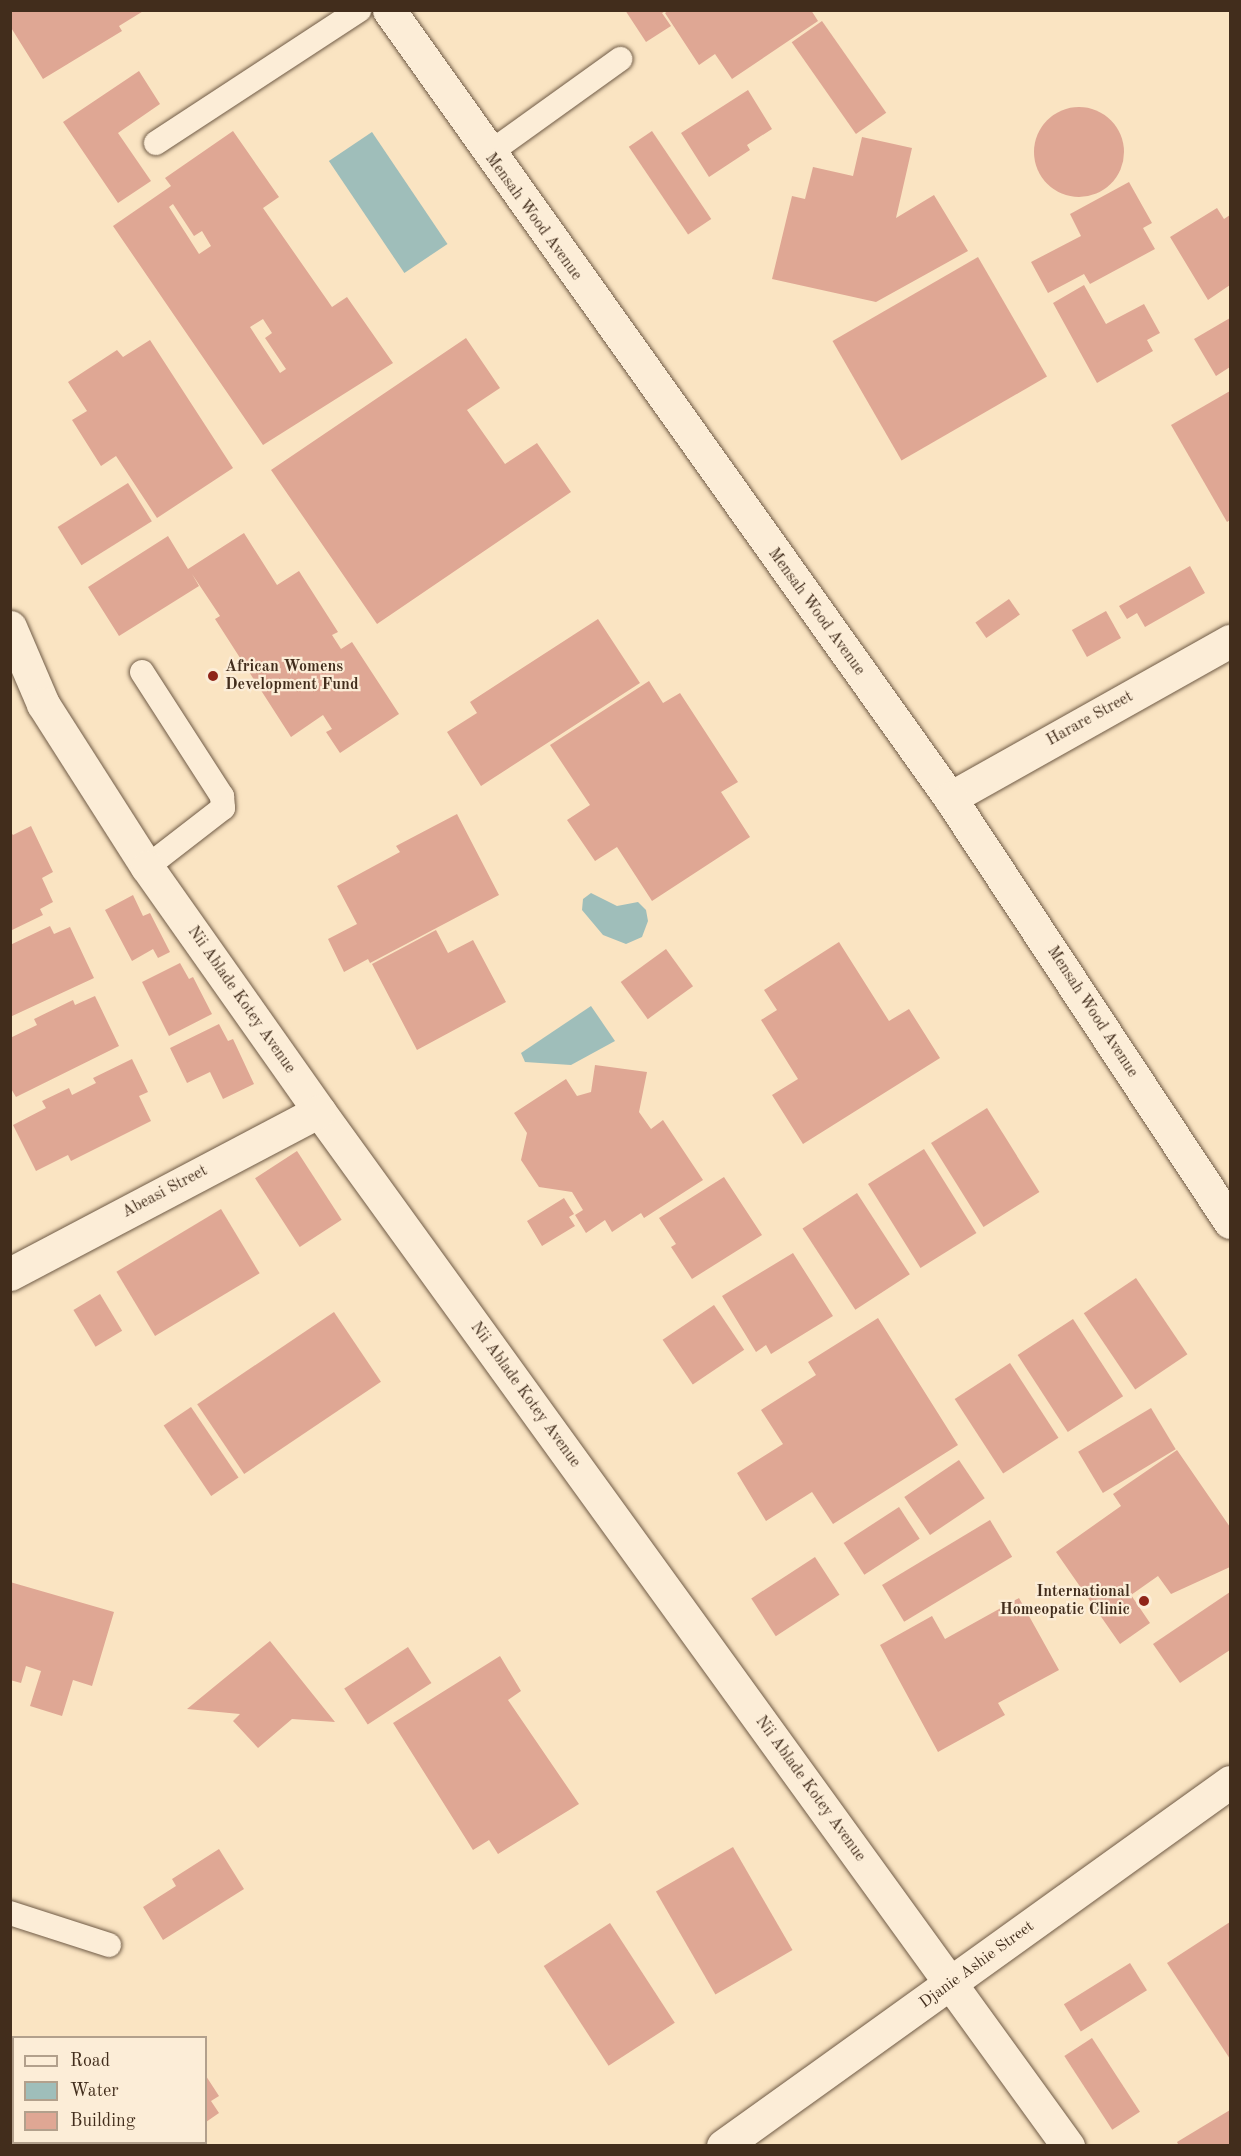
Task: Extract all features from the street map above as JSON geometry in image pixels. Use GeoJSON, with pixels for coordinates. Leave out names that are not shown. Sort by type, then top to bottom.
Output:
{"type":"FeatureCollection","features":[{"type":"Feature","properties":{"kind":"street","name":"Mensah Wood Avenue"},"geometry":{"type":"LineString","coordinates":[[389,10],[488,154],[950,798],[1230,1222]]}},
{"type":"Feature","properties":{"kind":"street","name":"Nii Ablade Kotey Avenue"},"geometry":{"type":"LineString","coordinates":[[10,627],[43,704],[147,867],[319,1111],[1068,2145]]}},
{"type":"Feature","properties":{"kind":"street","name":"Harare Street"},"geometry":{"type":"LineString","coordinates":[[950,798],[1230,641]]}},
{"type":"Feature","properties":{"kind":"street","name":"Abeasi Street"},"geometry":{"type":"LineString","coordinates":[[10,1274],[319,1111]]}},
{"type":"Feature","properties":{"kind":"street","name":"Djanie Ashie Street"},"geometry":{"type":"LineString","coordinates":[[723,2145],[951,1984],[1230,1782]]}},
{"type":"Feature","properties":{"kind":"lane"},"geometry":{"type":"LineString","coordinates":[[156,143],[359,10]]}},
{"type":"Feature","properties":{"kind":"lane"},"geometry":{"type":"LineString","coordinates":[[488,154],[620,59]]}},
{"type":"Feature","properties":{"kind":"lane"},"geometry":{"type":"LineString","coordinates":[[142,672],[222,796],[223,808],[147,867]]}},
{"type":"Feature","properties":{"kind":"lane"},"geometry":{"type":"LineString","coordinates":[[10,1913],[109,1945]]}},
{"type":"Feature","properties":{"kind":"water"},"geometry":{"type":"Polygon","coordinates":[[[372,132],[447,244],[404,273],[329,161],[372,132]]]}},
{"type":"Feature","properties":{"kind":"water"},"geometry":{"type":"Polygon","coordinates":[[[591,893],[617,906],[638,902],[646,910],[648,921],[642,937],[626,944],[603,935],[582,910],[583,899],[591,893]]]}},
{"type":"Feature","properties":{"kind":"water"},"geometry":{"type":"Polygon","coordinates":[[[591,1006],[615,1041],[571,1065],[525,1062],[521,1053],[591,1006]]]}},
{"type":"Feature","properties":{"kind":"building"},"geometry":{"type":"Polygon","coordinates":[[[10,10],[145,10],[119,26],[122,31],[43,79],[10,26],[10,10]]]}},
{"type":"Feature","properties":{"kind":"building"},"geometry":{"type":"Polygon","coordinates":[[[625,10],[667,10],[662,13],[671,26],[646,42],[625,10]]]}},
{"type":"Feature","properties":{"kind":"building"},"geometry":{"type":"Polygon","coordinates":[[[669,10],[811,10],[818,21],[732,79],[715,54],[699,65],[665,13],[669,10]]]}},
{"type":"Feature","properties":{"kind":"building"},"geometry":{"type":"Polygon","coordinates":[[[822,21],[886,113],[856,134],[792,42],[822,21]]]}},
{"type":"Feature","properties":{"kind":"building"},"geometry":{"type":"Polygon","coordinates":[[[139,71],[160,104],[118,133],[151,181],[118,203],[63,122],[139,71]]]}},
{"type":"Feature","properties":{"kind":"building"},"geometry":{"type":"Polygon","coordinates":[[[748,90],[772,129],[747,145],[750,150],[709,177],[681,133],[748,90]]]}},
{"type":"Feature","properties":{"kind":"building"},"geometry":{"type":"Polygon","coordinates":[[[1079,107],[1096,111],[1111,120],[1120,135],[1124,152],[1120,169],[1111,184],[1096,193],[1079,197],[1062,193],[1047,184],[1038,169],[1034,152],[1038,135],[1047,120],[1062,111],[1079,107]]]}},
{"type":"Feature","properties":{"kind":"building"},"geometry":{"type":"Polygon","coordinates":[[[233,131],[279,197],[263,208],[332,307],[347,297],[393,363],[263,445],[113,226],[171,186],[165,178],[233,131]],[[173,204],[169,207],[199,254],[211,246],[202,231],[194,236],[173,204]],[[263,319],[250,327],[280,373],[286,369],[265,338],[272,333],[263,319]]]}},
{"type":"Feature","properties":{"kind":"building"},"geometry":{"type":"Polygon","coordinates":[[[652,131],[711,219],[688,235],[629,147],[652,131]]]}},
{"type":"Feature","properties":{"kind":"building"},"geometry":{"type":"Polygon","coordinates":[[[862,137],[912,148],[896,218],[934,195],[968,251],[876,302],[772,279],[792,196],[805,199],[813,167],[853,176],[862,137]]]}},
{"type":"Feature","properties":{"kind":"building"},"geometry":{"type":"Polygon","coordinates":[[[1129,182],[1152,223],[1143,228],[1155,249],[1090,284],[1084,274],[1048,293],[1031,262],[1081,236],[1070,214],[1129,182]]]}},
{"type":"Feature","properties":{"kind":"building"},"geometry":{"type":"Polygon","coordinates":[[[1217,208],[1224,219],[1230,215],[1230,285],[1208,300],[1170,237],[1217,208]]]}},
{"type":"Feature","properties":{"kind":"building"},"geometry":{"type":"Polygon","coordinates":[[[978,257],[1047,377],[902,461],[833,341],[978,257]]]}},
{"type":"Feature","properties":{"kind":"building"},"geometry":{"type":"Polygon","coordinates":[[[1084,285],[1106,324],[1144,304],[1160,333],[1147,340],[1153,351],[1097,383],[1053,303],[1084,285]]]}},
{"type":"Feature","properties":{"kind":"building"},"geometry":{"type":"Polygon","coordinates":[[[1230,318],[1230,367],[1216,376],[1194,339],[1230,318]]]}},
{"type":"Feature","properties":{"kind":"building"},"geometry":{"type":"Polygon","coordinates":[[[466,338],[500,388],[467,410],[505,464],[537,443],[571,492],[377,624],[271,470],[466,338]]]}},
{"type":"Feature","properties":{"kind":"building"},"geometry":{"type":"Polygon","coordinates":[[[150,340],[233,468],[157,518],[116,456],[101,466],[72,420],[87,411],[68,382],[117,350],[123,357],[150,340]]]}},
{"type":"Feature","properties":{"kind":"building"},"geometry":{"type":"Polygon","coordinates":[[[1230,391],[1230,520],[1227,522],[1171,425],[1230,391]]]}},
{"type":"Feature","properties":{"kind":"building"},"geometry":{"type":"Polygon","coordinates":[[[128,483],[152,521],[81,565],[58,527],[128,483]]]}},
{"type":"Feature","properties":{"kind":"building"},"geometry":{"type":"Polygon","coordinates":[[[244,533],[277,585],[299,571],[338,632],[332,635],[341,649],[352,642],[399,714],[340,753],[326,732],[332,729],[323,715],[291,737],[215,619],[220,616],[192,574],[199,586],[119,636],[88,587],[168,536],[188,569],[244,533]]]}},
{"type":"Feature","properties":{"kind":"building"},"geometry":{"type":"Polygon","coordinates":[[[1190,566],[1205,593],[1145,627],[1137,613],[1127,619],[1119,606],[1190,566]]]}},
{"type":"Feature","properties":{"kind":"building"},"geometry":{"type":"Polygon","coordinates":[[[1009,599],[1020,615],[986,638],[975,623],[1009,599]]]}},
{"type":"Feature","properties":{"kind":"building"},"geometry":{"type":"Polygon","coordinates":[[[1106,611],[1121,638],[1087,657],[1072,630],[1106,611]]]}},
{"type":"Feature","properties":{"kind":"building"},"geometry":{"type":"Polygon","coordinates":[[[598,619],[640,683],[481,786],[447,732],[477,713],[470,702],[598,619]]]}},
{"type":"Feature","properties":{"kind":"building"},"geometry":{"type":"Polygon","coordinates":[[[649,681],[663,703],[680,693],[738,782],[721,792],[750,837],[652,901],[617,847],[595,861],[567,820],[590,805],[550,745],[649,681]]]}},
{"type":"Feature","properties":{"kind":"building"},"geometry":{"type":"Polygon","coordinates":[[[457,814],[499,895],[370,963],[368,959],[344,972],[328,939],[357,924],[337,886],[400,852],[396,846],[457,814]]]}},
{"type":"Feature","properties":{"kind":"building"},"geometry":{"type":"Polygon","coordinates":[[[31,826],[53,872],[42,878],[53,902],[40,909],[43,915],[10,931],[10,831],[13,835],[31,826]]]}},
{"type":"Feature","properties":{"kind":"building"},"geometry":{"type":"Polygon","coordinates":[[[133,895],[143,916],[150,913],[170,952],[158,958],[153,949],[132,961],[105,910],[133,895]]]}},
{"type":"Feature","properties":{"kind":"building"},"geometry":{"type":"Polygon","coordinates":[[[50,926],[54,934],[70,927],[94,978],[10,1017],[10,945],[50,926]]]}},
{"type":"Feature","properties":{"kind":"building"},"geometry":{"type":"Polygon","coordinates":[[[436,930],[448,953],[473,940],[506,1002],[417,1050],[372,964],[436,930]]]}},
{"type":"Feature","properties":{"kind":"building"},"geometry":{"type":"Polygon","coordinates":[[[839,942],[889,1021],[909,1009],[940,1058],[803,1144],[772,1095],[798,1079],[761,1020],[777,1010],[764,990],[839,942]]]}},
{"type":"Feature","properties":{"kind":"building"},"geometry":{"type":"Polygon","coordinates":[[[666,949],[693,986],[648,1019],[621,982],[666,949]]]}},
{"type":"Feature","properties":{"kind":"building"},"geometry":{"type":"Polygon","coordinates":[[[180,963],[189,979],[193,977],[212,1014],[169,1036],[142,982],[180,963]]]}},
{"type":"Feature","properties":{"kind":"building"},"geometry":{"type":"Polygon","coordinates":[[[95,996],[119,1046],[16,1097],[10,1087],[10,1038],[37,1025],[34,1019],[73,1000],[75,1005],[95,996]]]}},
{"type":"Feature","properties":{"kind":"building"},"geometry":{"type":"Polygon","coordinates":[[[219,1024],[228,1041],[233,1039],[254,1084],[223,1099],[210,1072],[187,1083],[170,1048],[219,1024]]]}},
{"type":"Feature","properties":{"kind":"building"},"geometry":{"type":"Polygon","coordinates":[[[132,1059],[148,1092],[139,1096],[151,1121],[71,1161],[68,1155],[36,1171],[13,1125],[46,1108],[42,1101],[69,1088],[72,1095],[96,1083],[93,1078],[132,1059]]]}},
{"type":"Feature","properties":{"kind":"building"},"geometry":{"type":"Polygon","coordinates":[[[595,1065],[647,1072],[639,1112],[651,1129],[663,1120],[703,1180],[644,1218],[641,1213],[612,1232],[605,1220],[586,1233],[575,1215],[583,1210],[572,1192],[539,1187],[521,1160],[527,1133],[514,1113],[566,1079],[577,1096],[591,1092],[595,1065]]]}},
{"type":"Feature","properties":{"kind":"building"},"geometry":{"type":"Polygon","coordinates":[[[987,1108],[1039,1192],[983,1227],[931,1143],[987,1108]]]}},
{"type":"Feature","properties":{"kind":"building"},"geometry":{"type":"Polygon","coordinates":[[[924,1149],[976,1233],[920,1268],[868,1184],[924,1149]]]}},
{"type":"Feature","properties":{"kind":"building"},"geometry":{"type":"Polygon","coordinates":[[[297,1151],[342,1220],[300,1247],[255,1178],[297,1151]]]}},
{"type":"Feature","properties":{"kind":"building"},"geometry":{"type":"Polygon","coordinates":[[[724,1177],[762,1235],[692,1279],[671,1247],[676,1244],[659,1218],[724,1177]]]}},
{"type":"Feature","properties":{"kind":"building"},"geometry":{"type":"Polygon","coordinates":[[[857,1193],[910,1274],[855,1310],[802,1228],[857,1193]]]}},
{"type":"Feature","properties":{"kind":"building"},"geometry":{"type":"Polygon","coordinates":[[[564,1198],[574,1214],[569,1217],[575,1226],[542,1246],[527,1221],[564,1198]]]}},
{"type":"Feature","properties":{"kind":"building"},"geometry":{"type":"Polygon","coordinates":[[[221,1209],[260,1273],[155,1336],[116,1272],[221,1209]]]}},
{"type":"Feature","properties":{"kind":"building"},"geometry":{"type":"Polygon","coordinates":[[[793,1253],[833,1316],[771,1354],[766,1345],[756,1352],[722,1296],[793,1253]]]}},
{"type":"Feature","properties":{"kind":"building"},"geometry":{"type":"Polygon","coordinates":[[[1136,1278],[1187,1354],[1135,1390],[1084,1313],[1136,1278]]]}},
{"type":"Feature","properties":{"kind":"building"},"geometry":{"type":"Polygon","coordinates":[[[100,1294],[122,1331],[96,1347],[73,1310],[100,1294]]]}},
{"type":"Feature","properties":{"kind":"building"},"geometry":{"type":"Polygon","coordinates":[[[714,1305],[744,1350],[693,1384],[663,1340],[714,1305]]]}},
{"type":"Feature","properties":{"kind":"building"},"geometry":{"type":"Polygon","coordinates":[[[334,1312],[381,1382],[244,1474],[197,1404],[334,1312]]]}},
{"type":"Feature","properties":{"kind":"building"},"geometry":{"type":"Polygon","coordinates":[[[878,1318],[958,1445],[833,1524],[812,1492],[766,1521],[737,1473],[783,1444],[761,1410],[816,1375],[808,1362],[878,1318]]]}},
{"type":"Feature","properties":{"kind":"building"},"geometry":{"type":"Polygon","coordinates":[[[1073,1319],[1123,1396],[1068,1432],[1018,1355],[1073,1319]]]}},
{"type":"Feature","properties":{"kind":"building"},"geometry":{"type":"Polygon","coordinates":[[[1010,1363],[1058,1438],[1003,1474],[955,1399],[1010,1363]]]}},
{"type":"Feature","properties":{"kind":"building"},"geometry":{"type":"Polygon","coordinates":[[[191,1407],[239,1477],[211,1496],[164,1425],[191,1407]]]}},
{"type":"Feature","properties":{"kind":"building"},"geometry":{"type":"Polygon","coordinates":[[[1151,1408],[1176,1449],[1103,1493],[1078,1452],[1151,1408]]]}},
{"type":"Feature","properties":{"kind":"building"},"geometry":{"type":"Polygon","coordinates":[[[1177,1450],[1230,1527],[1230,1567],[1171,1594],[1158,1576],[1131,1595],[1150,1623],[1120,1644],[1056,1552],[1121,1506],[1113,1494],[1177,1450]]]}},
{"type":"Feature","properties":{"kind":"building"},"geometry":{"type":"Polygon","coordinates":[[[959,1460],[985,1498],[930,1535],[904,1497],[959,1460]]]}},
{"type":"Feature","properties":{"kind":"building"},"geometry":{"type":"Polygon","coordinates":[[[899,1507],[920,1539],[864,1575],[844,1543],[899,1507]]]}},
{"type":"Feature","properties":{"kind":"building"},"geometry":{"type":"Polygon","coordinates":[[[990,1520],[1012,1557],[904,1622],[882,1585],[990,1520]]]}},
{"type":"Feature","properties":{"kind":"building"},"geometry":{"type":"Polygon","coordinates":[[[815,1557],[840,1595],[776,1636],[751,1598],[815,1557]]]}},
{"type":"Feature","properties":{"kind":"building"},"geometry":{"type":"Polygon","coordinates":[[[10,1582],[114,1612],[92,1686],[73,1680],[62,1716],[30,1706],[41,1671],[26,1666],[21,1683],[10,1680],[10,1582]]]}},
{"type":"Feature","properties":{"kind":"building"},"geometry":{"type":"Polygon","coordinates":[[[1230,1592],[1230,1650],[1180,1683],[1153,1644],[1230,1592]]]}},
{"type":"Feature","properties":{"kind":"building"},"geometry":{"type":"Polygon","coordinates":[[[1019,1598],[1059,1670],[998,1703],[1005,1715],[938,1752],[880,1645],[932,1616],[945,1639],[1019,1598]]]}},
{"type":"Feature","properties":{"kind":"building"},"geometry":{"type":"Polygon","coordinates":[[[270,1641],[335,1722],[292,1719],[258,1748],[233,1721],[240,1714],[187,1709],[270,1641]]]}},
{"type":"Feature","properties":{"kind":"building"},"geometry":{"type":"Polygon","coordinates":[[[408,1647],[431,1683],[368,1724],[344,1688],[408,1647]]]}},
{"type":"Feature","properties":{"kind":"building"},"geometry":{"type":"Polygon","coordinates":[[[500,1656],[521,1691],[508,1700],[579,1804],[498,1854],[489,1840],[473,1850],[393,1723],[500,1656]]]}},
{"type":"Feature","properties":{"kind":"building"},"geometry":{"type":"Polygon","coordinates":[[[733,1847],[792,1950],[715,1995],[656,1892],[733,1847]]]}},
{"type":"Feature","properties":{"kind":"building"},"geometry":{"type":"Polygon","coordinates":[[[219,1849],[244,1889],[163,1940],[143,1907],[176,1886],[172,1879],[219,1849]]]}},
{"type":"Feature","properties":{"kind":"building"},"geometry":{"type":"Polygon","coordinates":[[[1230,1922],[1230,2059],[1167,1963],[1230,1922]]]}},
{"type":"Feature","properties":{"kind":"building"},"geometry":{"type":"Polygon","coordinates":[[[610,1923],[675,2023],[609,2066],[544,1966],[610,1923]]]}},
{"type":"Feature","properties":{"kind":"building"},"geometry":{"type":"Polygon","coordinates":[[[1130,1963],[1147,1990],[1081,2031],[1064,2004],[1130,1963]]]}},
{"type":"Feature","properties":{"kind":"building"},"geometry":{"type":"Polygon","coordinates":[[[1092,2038],[1140,2112],[1112,2130],[1064,2056],[1092,2038]]]}},
{"type":"Feature","properties":{"kind":"building"},"geometry":{"type":"Polygon","coordinates":[[[207,2078],[219,2096],[211,2101],[219,2113],[207,2121],[207,2078]]]}},
{"type":"Feature","properties":{"kind":"building"},"geometry":{"type":"Polygon","coordinates":[[[10,2091],[12,2144],[50,2146],[10,2146],[10,2091]]]}},
{"type":"Feature","properties":{"kind":"building"},"geometry":{"type":"Polygon","coordinates":[[[1230,2110],[1230,2146],[1179,2146],[1177,2142],[1230,2110]]]}},
{"type":"Feature","properties":{"kind":"place","name":"African Womens Development Fund"},"geometry":{"type":"Point","coordinates":[213,676]}},
{"type":"Feature","properties":{"kind":"place","name":"International Homeopatic Clinic"},"geometry":{"type":"Point","coordinates":[1144,1601]}}]}
